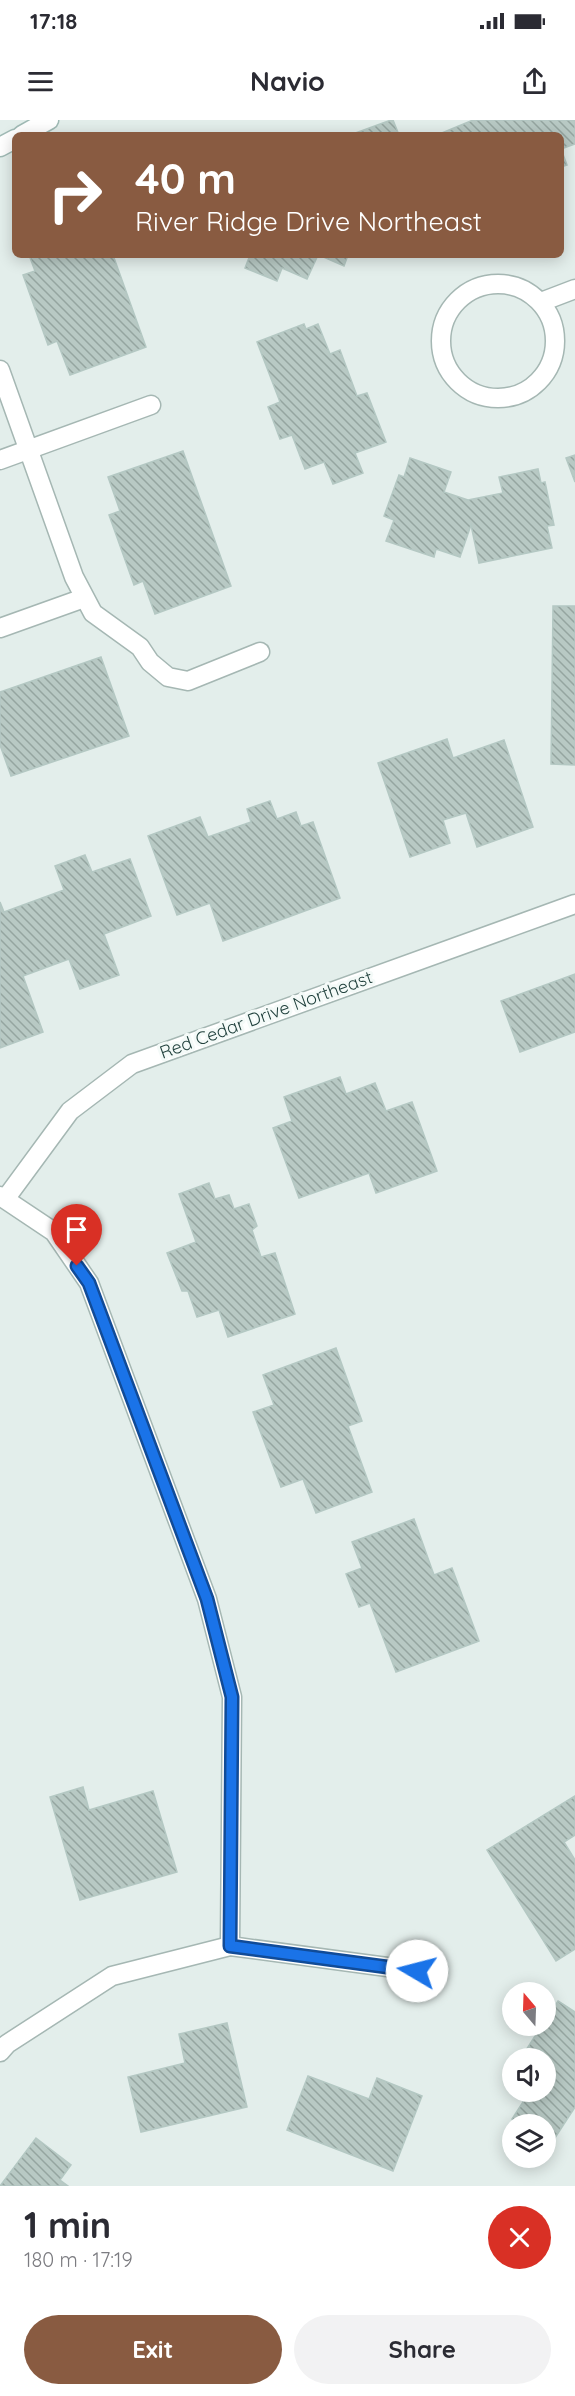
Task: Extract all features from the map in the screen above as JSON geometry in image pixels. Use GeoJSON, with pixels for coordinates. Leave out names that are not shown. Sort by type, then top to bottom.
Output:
{"type":"FeatureCollection","features":[{"type":"Feature","properties":{"kind":"street"},"geometry":{"type":"LineString","coordinates":[[27,132],[49,120]]}},
{"type":"Feature","properties":{"kind":"street"},"geometry":{"type":"LineString","coordinates":[[489,284],[508,284],[526,290],[541,302],[551,317],[556,336],[555,354],[547,371],[534,386],[509,397],[481,396],[464,387],[451,374],[442,357],[441,337],[445,318],[455,302],[470,290],[489,284]]}},
{"type":"Feature","properties":{"kind":"street"},"geometry":{"type":"LineString","coordinates":[[541,302],[575,289]]}},
{"type":"Feature","properties":{"kind":"street"},"geometry":{"type":"LineString","coordinates":[[0,370],[74,578],[93,613],[140,647],[150,662],[168,677],[189,681],[260,652]]}},
{"type":"Feature","properties":{"kind":"street"},"geometry":{"type":"LineString","coordinates":[[0,460],[152,405]]}},
{"type":"Feature","properties":{"kind":"street"},"geometry":{"type":"LineString","coordinates":[[0,628],[84,598]]}},
{"type":"Feature","properties":{"kind":"street","name":"Red Cedar Drive Northeast"},"geometry":{"type":"LineString","coordinates":[[3,1197],[70,1111],[132,1064],[575,904]]}},
{"type":"Feature","properties":{"kind":"street"},"geometry":{"type":"LineString","coordinates":[[3,1197],[54,1232],[89,1283],[207,1599],[232,1697],[230,1946]]}},
{"type":"Feature","properties":{"kind":"street"},"geometry":{"type":"LineString","coordinates":[[0,2052],[7,2044],[112,1976],[230,1946],[417,1971]]}},
{"type":"Feature","properties":{"kind":"building"},"geometry":{"type":"Polygon","coordinates":[[[391,120],[398,132],[358,132],[391,120]]]}},
{"type":"Feature","properties":{"kind":"building"},"geometry":{"type":"Polygon","coordinates":[[[473,120],[575,120],[575,144],[564,148],[564,132],[444,132],[473,120]]]}},
{"type":"Feature","properties":{"kind":"building"},"geometry":{"type":"Polygon","coordinates":[[[30,258],[114,258],[146,347],[70,375],[57,341],[48,345],[23,275],[35,271],[30,258]]]}},
{"type":"Feature","properties":{"kind":"building"},"geometry":{"type":"Polygon","coordinates":[[[249,258],[317,258],[307,279],[282,268],[277,281],[245,268],[249,258]]]}},
{"type":"Feature","properties":{"kind":"building"},"geometry":{"type":"Polygon","coordinates":[[[326,258],[347,258],[344,266],[326,258]]]}},
{"type":"Feature","properties":{"kind":"building"},"geometry":{"type":"Polygon","coordinates":[[[304,324],[306,329],[318,324],[330,354],[340,350],[357,396],[367,393],[386,442],[355,453],[363,473],[333,484],[324,462],[305,469],[292,435],[280,439],[268,407],[280,402],[257,342],[304,324]]]}},
{"type":"Feature","properties":{"kind":"building"},"geometry":{"type":"Polygon","coordinates":[[[183,451],[231,586],[155,614],[143,581],[134,585],[109,515],[120,511],[108,477],[183,451]]]}},
{"type":"Feature","properties":{"kind":"building"},"geometry":{"type":"Polygon","coordinates":[[[575,455],[575,482],[566,458],[575,455]]]}},
{"type":"Feature","properties":{"kind":"building"},"geometry":{"type":"Polygon","coordinates":[[[410,458],[451,472],[444,492],[468,500],[503,493],[499,477],[538,469],[541,483],[545,482],[554,525],[547,526],[552,548],[479,563],[471,525],[460,557],[436,549],[434,557],[386,541],[394,520],[384,516],[399,475],[404,477],[410,458]]]}},
{"type":"Feature","properties":{"kind":"building"},"geometry":{"type":"Polygon","coordinates":[[[553,606],[575,606],[575,765],[551,764],[553,606]]]}},
{"type":"Feature","properties":{"kind":"building"},"geometry":{"type":"Polygon","coordinates":[[[101,657],[129,736],[11,776],[0,745],[0,692],[101,657]]]}},
{"type":"Feature","properties":{"kind":"building"},"geometry":{"type":"Polygon","coordinates":[[[447,739],[453,758],[504,740],[533,827],[477,847],[466,813],[443,820],[450,843],[410,857],[378,763],[447,739]]]}},
{"type":"Feature","properties":{"kind":"building"},"geometry":{"type":"Polygon","coordinates":[[[270,801],[277,819],[296,812],[301,826],[313,822],[340,898],[223,941],[210,903],[177,915],[148,836],[200,817],[208,837],[251,822],[247,809],[270,801]]]}},
{"type":"Feature","properties":{"kind":"building"},"geometry":{"type":"Polygon","coordinates":[[[85,855],[92,872],[130,859],[151,916],[104,934],[119,975],[80,989],[69,959],[23,976],[43,1032],[0,1048],[0,902],[4,912],[64,890],[55,866],[85,855]]]}},
{"type":"Feature","properties":{"kind":"building"},"geometry":{"type":"Polygon","coordinates":[[[575,974],[575,1032],[520,1052],[501,1001],[575,974]]]}},
{"type":"Feature","properties":{"kind":"building"},"geometry":{"type":"Polygon","coordinates":[[[340,1077],[346,1094],[375,1083],[386,1111],[412,1102],[437,1171],[376,1193],[369,1173],[299,1198],[273,1128],[292,1121],[284,1097],[340,1077]]]}},
{"type":"Feature","properties":{"kind":"building"},"geometry":{"type":"Polygon","coordinates":[[[209,1183],[215,1199],[229,1195],[234,1209],[249,1204],[257,1226],[252,1230],[261,1257],[275,1253],[295,1314],[228,1337],[219,1310],[197,1317],[188,1291],[182,1291],[167,1253],[196,1242],[179,1194],[209,1183]]]}},
{"type":"Feature","properties":{"kind":"building"},"geometry":{"type":"Polygon","coordinates":[[[336,1348],[362,1421],[348,1426],[372,1492],[316,1513],[303,1479],[281,1487],[253,1412],[274,1405],[263,1375],[336,1348]]]}},
{"type":"Feature","properties":{"kind":"building"},"geometry":{"type":"Polygon","coordinates":[[[414,1519],[434,1575],[452,1568],[479,1641],[396,1672],[370,1603],[359,1607],[346,1574],[362,1568],[352,1542],[414,1519]]]}},
{"type":"Feature","properties":{"kind":"building"},"geometry":{"type":"Polygon","coordinates":[[[83,1787],[89,1810],[153,1791],[177,1872],[80,1900],[50,1797],[83,1787]]]}},
{"type":"Feature","properties":{"kind":"building"},"geometry":{"type":"Polygon","coordinates":[[[575,1796],[575,1835],[564,1842],[575,1860],[575,1949],[556,1961],[487,1850],[575,1796]]]}},
{"type":"Feature","properties":{"kind":"building"},"geometry":{"type":"Polygon","coordinates":[[[558,2001],[575,2012],[575,2107],[556,2136],[556,2114],[515,2114],[523,2102],[556,2102],[556,2048],[527,2048],[535,2036],[556,2036],[556,2004],[558,2001]]]}},
{"type":"Feature","properties":{"kind":"building"},"geometry":{"type":"Polygon","coordinates":[[[227,2023],[247,2107],[141,2132],[128,2077],[185,2063],[179,2034],[227,2023]]]}},
{"type":"Feature","properties":{"kind":"building"},"geometry":{"type":"Polygon","coordinates":[[[308,2076],[369,2099],[377,2078],[422,2096],[393,2171],[287,2130],[308,2076]]]}},
{"type":"Feature","properties":{"kind":"building"},"geometry":{"type":"Polygon","coordinates":[[[36,2138],[71,2165],[60,2180],[68,2186],[0,2186],[36,2138]]]}},
{"type":"Feature","properties":{"kind":"route"},"geometry":{"type":"LineString","coordinates":[[77,1266],[89,1283],[207,1599],[232,1697],[230,1946],[417,1971]]}}]}
